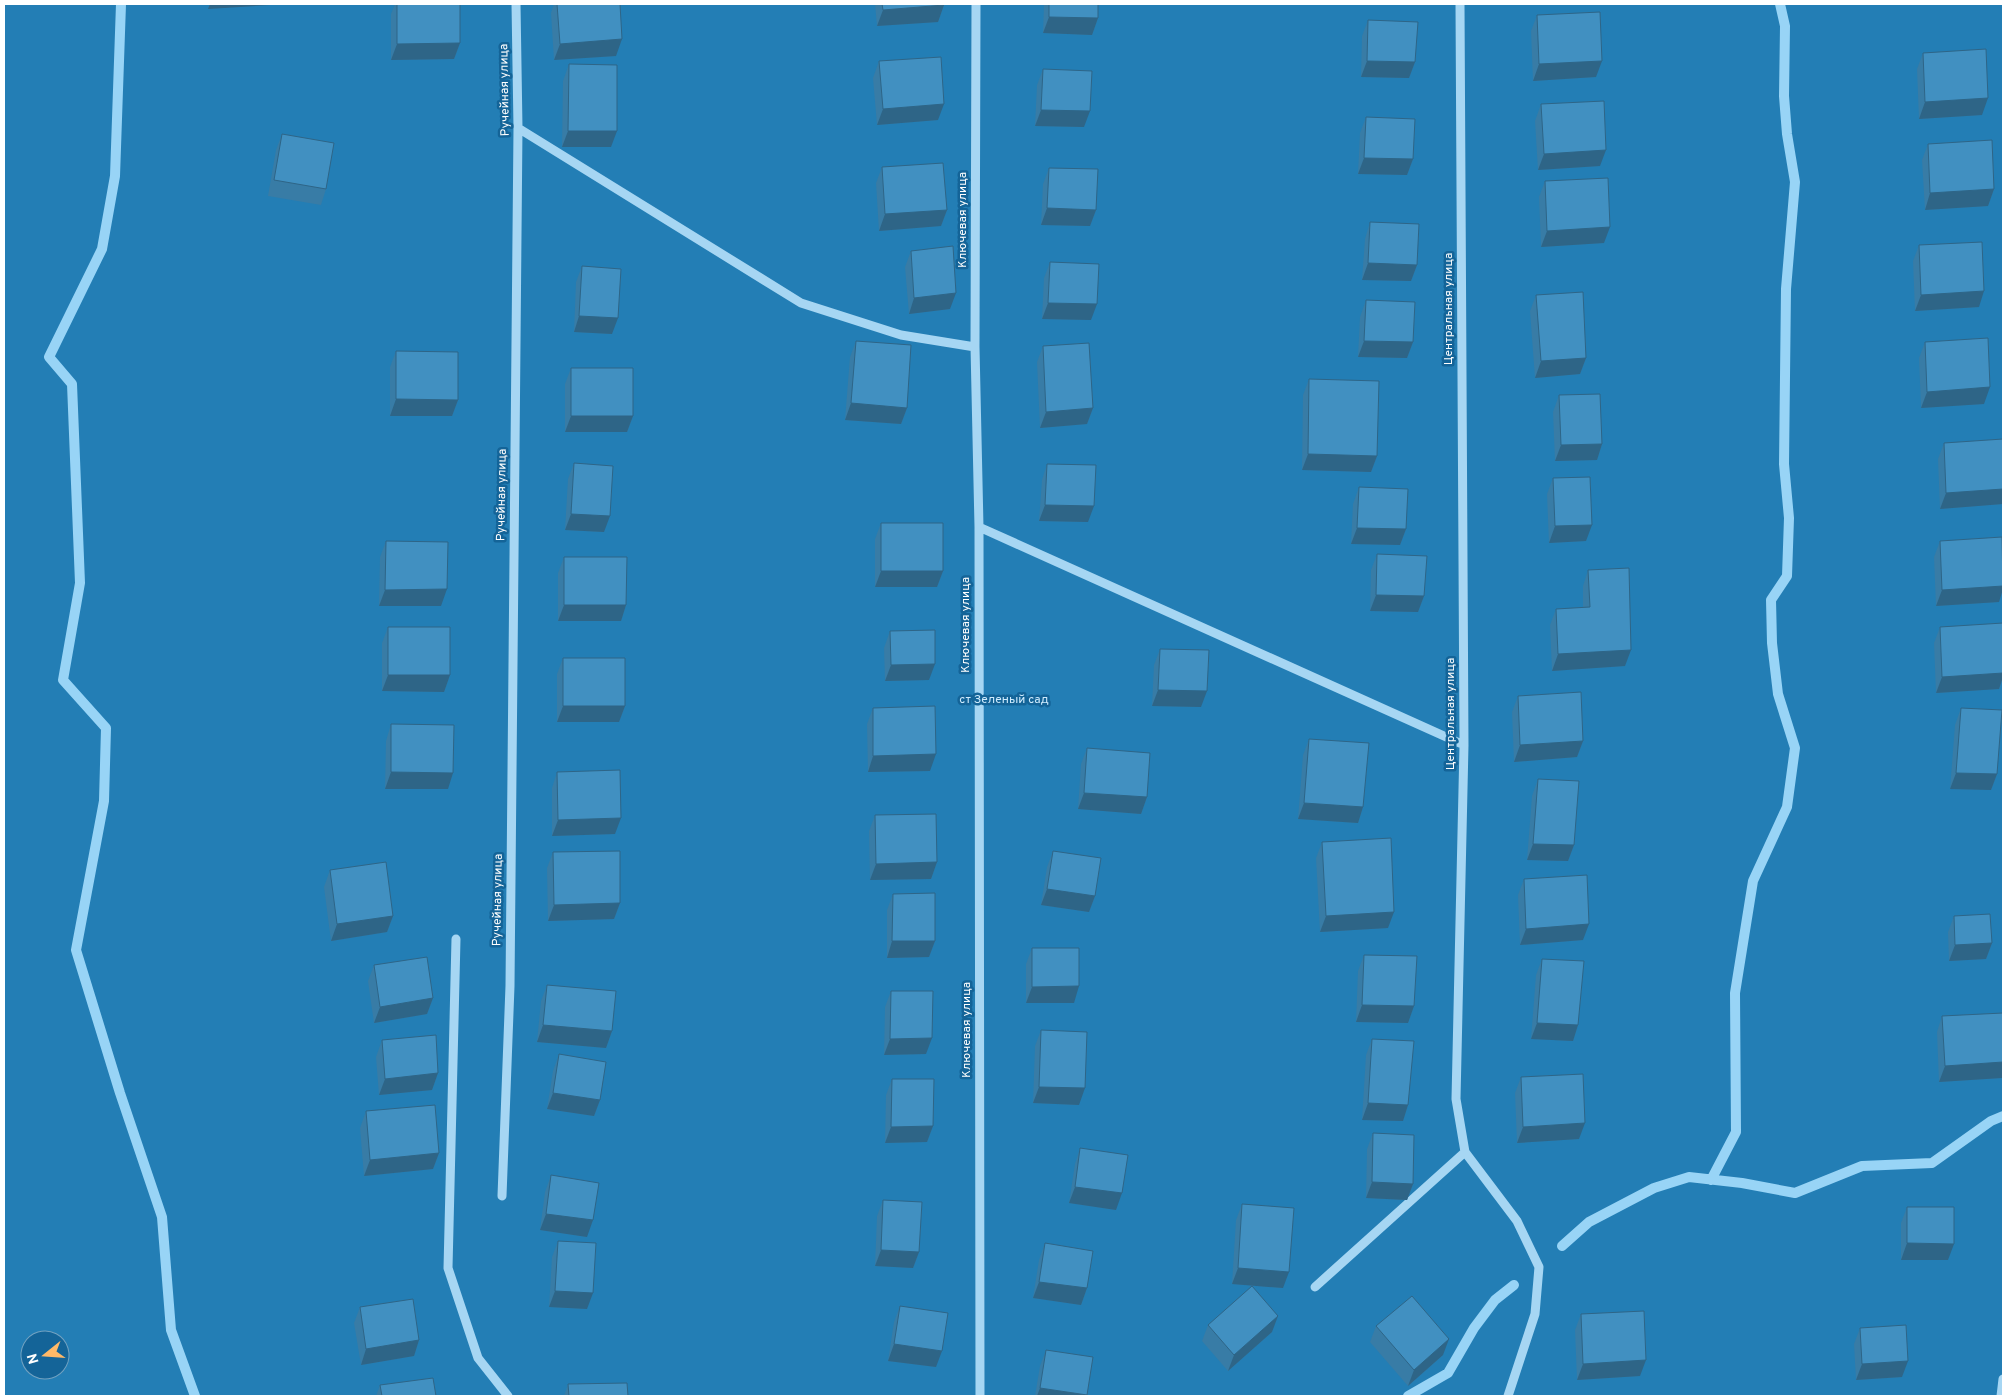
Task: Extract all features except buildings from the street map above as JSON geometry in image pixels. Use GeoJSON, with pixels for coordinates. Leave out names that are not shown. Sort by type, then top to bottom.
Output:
{"type":"FeatureCollection","features":[{"type":"Feature","properties":{"kind":"street","name":"Ручейная улица"},"geometry":{"type":"LineString","coordinates":[[502,1196],[510,986],[518,128],[516,4]]}},
{"type":"Feature","properties":{"kind":"street","name":"Ключевая улица"},"geometry":{"type":"LineString","coordinates":[[976,4],[975,347],[979,527],[980,1396]]}},
{"type":"Feature","properties":{"kind":"street","name":"Центральная улица"},"geometry":{"type":"LineString","coordinates":[[1460,4],[1464,745],[1456,1099],[1465,1152],[1516,1221],[1539,1267],[1535,1314],[1508,1396]]}},
{"type":"Feature","properties":{"kind":"street"},"geometry":{"type":"LineString","coordinates":[[518,128],[801,303],[901,335],[975,347]]}},
{"type":"Feature","properties":{"kind":"street"},"geometry":{"type":"LineString","coordinates":[[979,527],[1464,745]]}},
{"type":"Feature","properties":{"kind":"street"},"geometry":{"type":"LineString","coordinates":[[456,938],[448,1268],[478,1358],[508,1396]]}},
{"type":"Feature","properties":{"kind":"street"},"geometry":{"type":"LineString","coordinates":[[1315,1287],[1465,1152]]}},
{"type":"Feature","properties":{"kind":"street"},"geometry":{"type":"LineString","coordinates":[[2000,1396],[2003,1379]]}},
{"type":"Feature","properties":{"kind":"green space","name":"ст Зеленый сад"},"geometry":{"type":"Polygon","coordinates":[[[4,4],[2003,4],[2003,1396],[4,1396],[4,4]]]}},
{"type":"Feature","properties":{"kind":"waterway"},"geometry":{"type":"LineString","coordinates":[[121,4],[115,176],[102,249],[49,357],[72,384],[80,583],[63,680],[106,728],[104,801],[76,950],[120,1093],[162,1217],[171,1330],[195,1396]]}},
{"type":"Feature","properties":{"kind":"waterway"},"geometry":{"type":"LineString","coordinates":[[1711,1180],[1736,1132],[1735,993],[1753,881],[1787,807],[1795,748],[1778,694],[1772,643],[1771,600],[1787,576],[1789,518],[1784,464],[1786,289],[1795,182],[1787,134],[1784,96],[1785,26],[1780,4]]}},
{"type":"Feature","properties":{"kind":"waterway"},"geometry":{"type":"LineString","coordinates":[[1562,1246],[1589,1222],[1654,1188],[1689,1177],[1742,1183],[1795,1193],[1862,1166],[1932,1163],[1991,1121],[2003,1116]]}},
{"type":"Feature","properties":{"kind":"waterway"},"geometry":{"type":"LineString","coordinates":[[1408,1396],[1448,1373],[1474,1328],[1495,1300],[1514,1285]]}}]}
